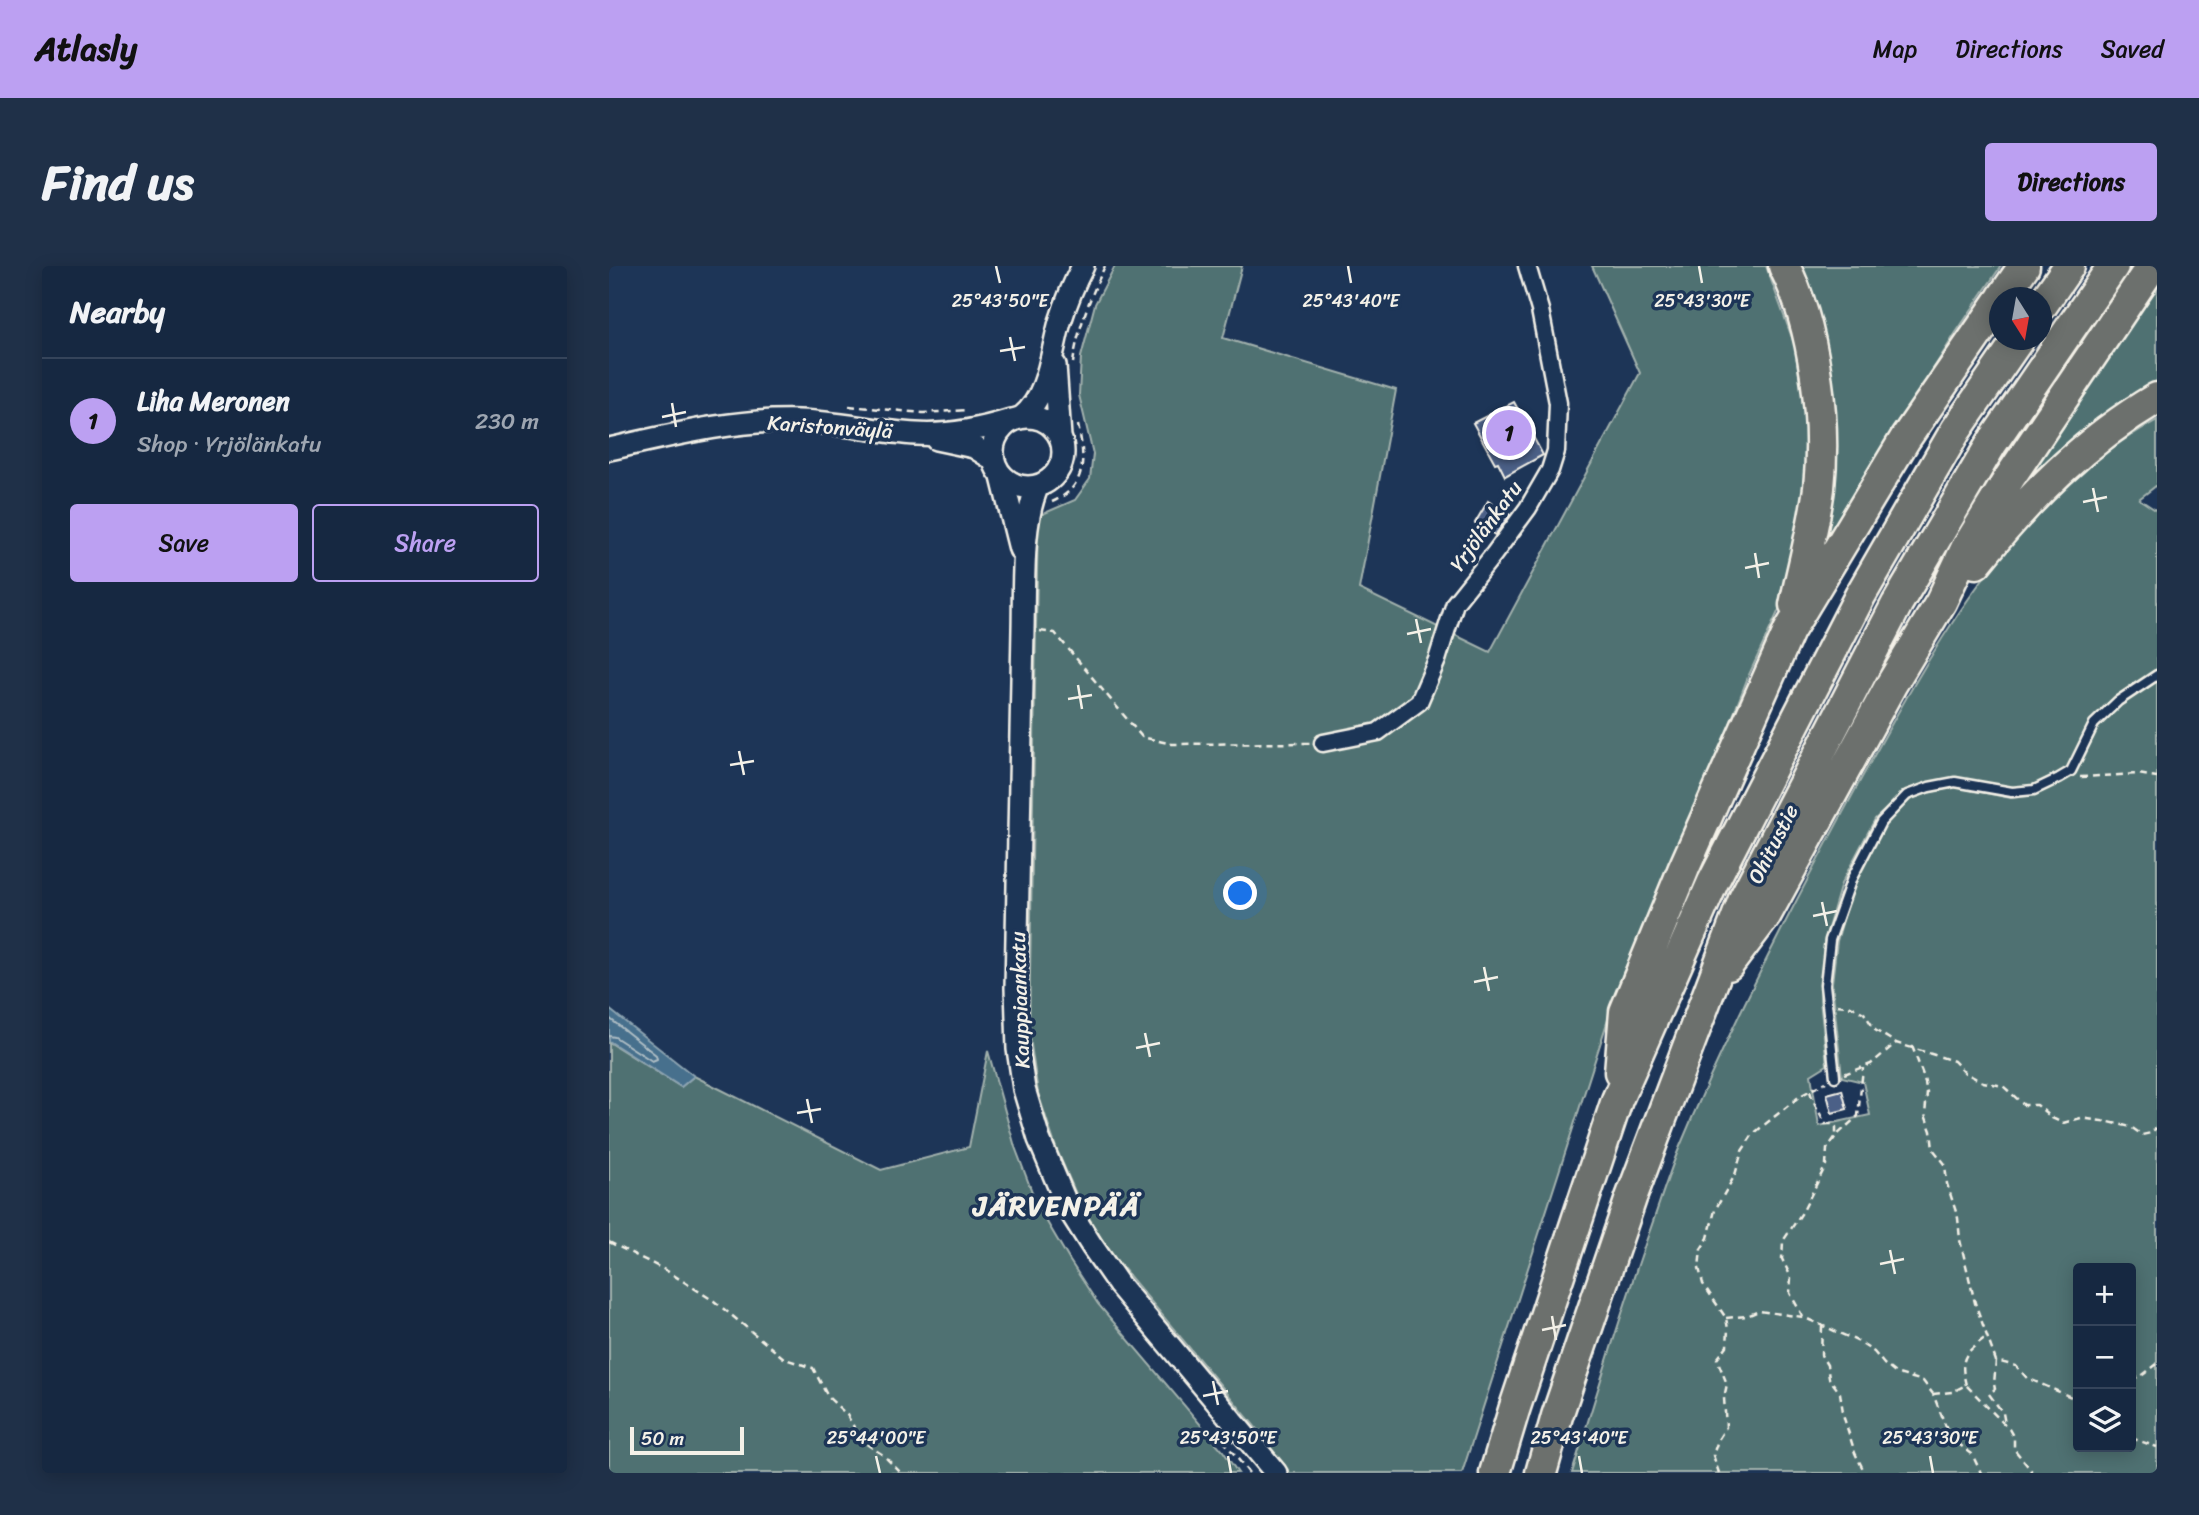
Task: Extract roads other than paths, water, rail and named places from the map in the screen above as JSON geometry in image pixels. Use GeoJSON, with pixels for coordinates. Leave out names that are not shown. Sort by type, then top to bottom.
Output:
{"type":"FeatureCollection","features":[{"type":"Feature","properties":{"kind":"highway"},"geometry":{"type":"LineString","coordinates":[[1784,266],[1808,338],[1817,378],[1821,435],[1819,487],[1789,631]]}},
{"type":"Feature","properties":{"kind":"highway"},"geometry":{"type":"LineString","coordinates":[[2009,287],[2024,266]]}},
{"type":"Feature","properties":{"kind":"highway"},"geometry":{"type":"LineString","coordinates":[[2052,291],[2069,266]]}},
{"type":"Feature","properties":{"kind":"highway","name":"Ohitustie"},"geometry":{"type":"LineString","coordinates":[[1541,1473],[1631,1198],[1744,900],[1898,604],[1992,443],[2113,266]]}},
{"type":"Feature","properties":{"kind":"highway"},"geometry":{"type":"LineString","coordinates":[[1714,981],[1765,916],[1891,685],[1941,603],[1966,549],[2010,477],[2152,266]]}},
{"type":"Feature","properties":{"kind":"highway"},"geometry":{"type":"LineString","coordinates":[[1617,1100],[1625,1012],[1684,868],[1789,631],[1905,439],[1989,316]]}},
{"type":"Feature","properties":{"kind":"highway","name":"Ohitustie"},"geometry":{"type":"LineString","coordinates":[[1495,1473],[1617,1100],[1713,882],[1860,596],[1957,430],[2011,350]]}},
{"type":"Feature","properties":{"kind":"highway"},"geometry":{"type":"LineString","coordinates":[[1941,603],[2039,489],[2112,426],[2157,398]]}},
{"type":"Feature","properties":{"kind":"street"},"geometry":{"type":"LineString","coordinates":[[997,468],[992,447],[996,436],[1001,428],[1037,401],[1060,322],[1083,266]]}},
{"type":"Feature","properties":{"kind":"street","name":"Yrjölänkatu"},"geometry":{"type":"LineString","coordinates":[[1324,743],[1378,732],[1419,702],[1437,660],[1455,603],[1528,508],[1550,470],[1556,451],[1558,403],[1540,310],[1527,266]]}},
{"type":"Feature","properties":{"kind":"street"},"geometry":{"type":"LineString","coordinates":[[917,434],[974,447],[1019,486],[1038,486],[1049,480],[1058,471],[1063,448],[1056,394],[1055,345]]}},
{"type":"Feature","properties":{"kind":"street"},"geometry":{"type":"LineString","coordinates":[[1016,419],[1044,420],[1060,437]]}},
{"type":"Feature","properties":{"kind":"street","name":"Karistonväylä"},"geometry":{"type":"LineString","coordinates":[[609,449],[705,427],[766,421],[835,423],[917,434],[986,426],[1016,419]]}},
{"type":"Feature","properties":{"kind":"street","name":"Kauppiaankatu"},"geometry":{"type":"LineString","coordinates":[[997,468],[1024,572]]}},
{"type":"Feature","properties":{"kind":"street","name":"Kauppiaankatu"},"geometry":{"type":"LineString","coordinates":[[1038,486],[1030,508],[1024,572],[1016,988],[1018,1049],[1028,1101],[1039,1139],[1068,1208],[1092,1246],[1119,1285],[1276,1473]]}},
{"type":"Feature","properties":{"kind":"lane"},"geometry":{"type":"LineString","coordinates":[[1835,1077],[1825,985],[1830,940],[1852,878],[1881,822],[1907,795],[1929,787],[1955,782],[2012,792],[2034,790],[2059,778],[2071,771],[2094,724],[2118,701],[2157,675]]}},
{"type":"Feature","properties":{"kind":"water"},"geometry":{"type":"Polygon","coordinates":[[[609,1009],[694,1076],[681,1087],[609,1041],[609,1009]]]}},
{"type":"Feature","properties":{"kind":"place","name":"Liha Meronen"},"geometry":{"type":"Point","coordinates":[1509,433]}},
{"type":"Feature","properties":{"kind":"district","name":"JÄRVENPÄÄ"},"geometry":{"type":"Point","coordinates":[1057,1205]}}]}
